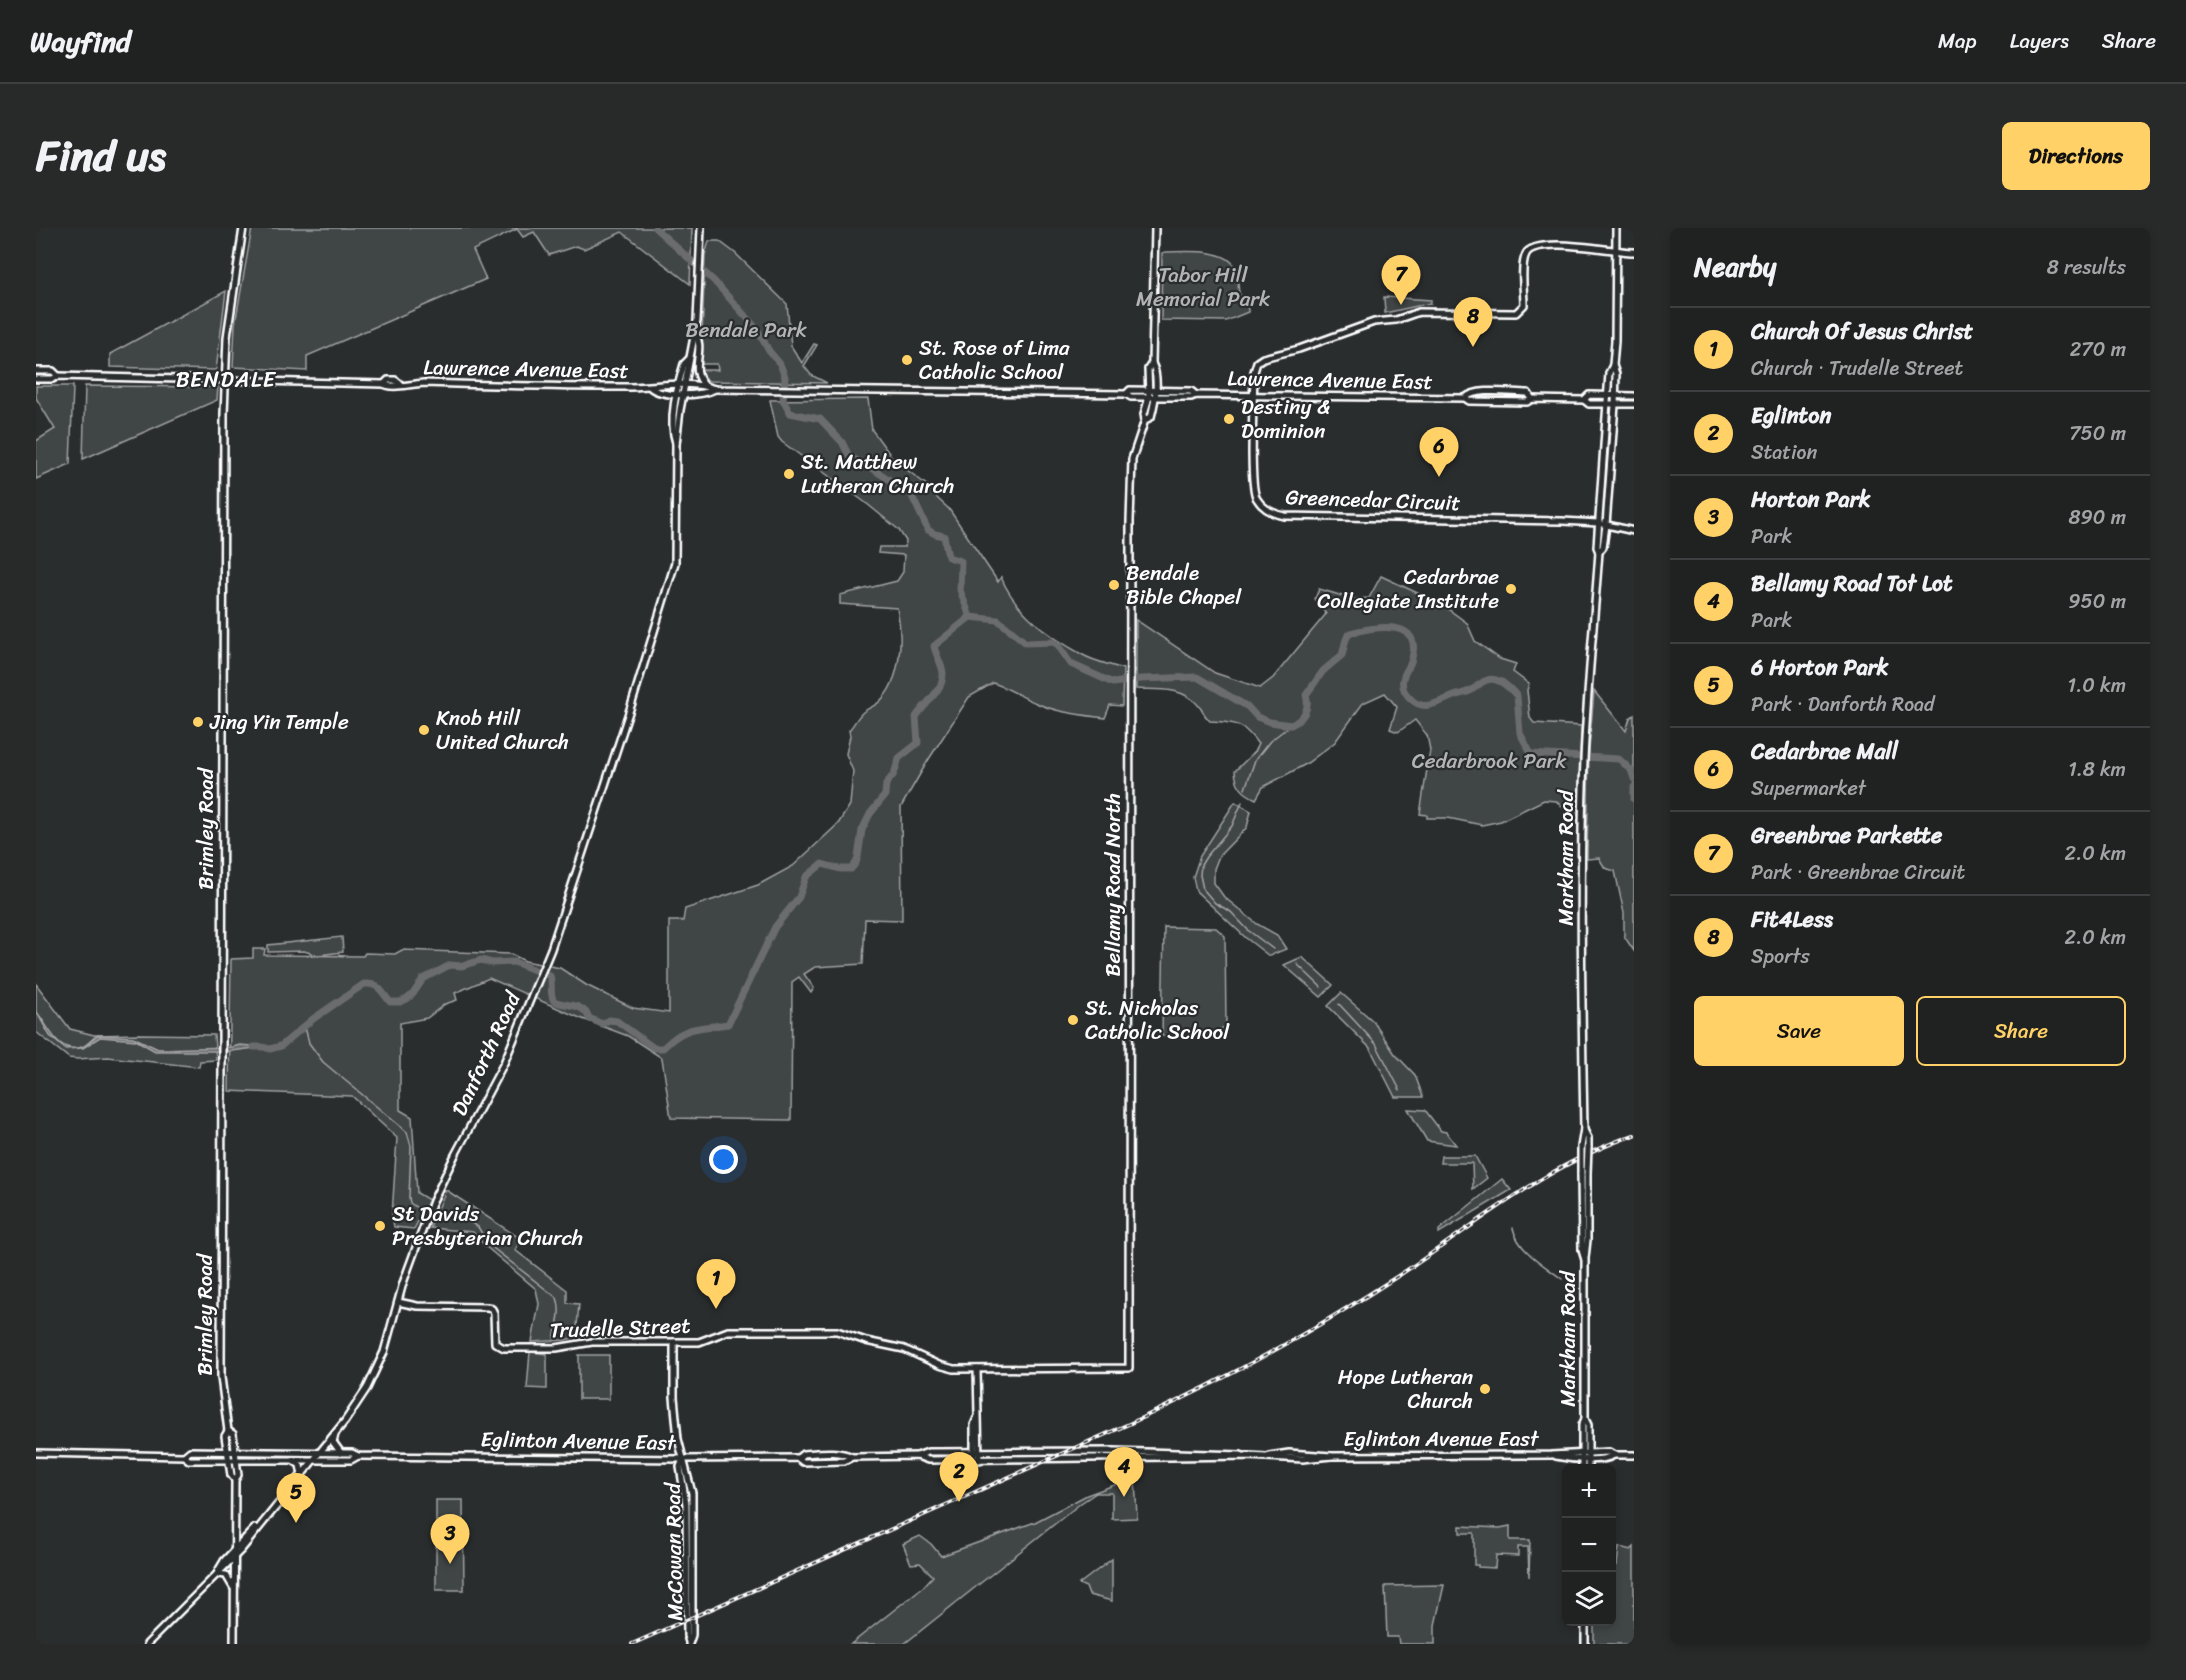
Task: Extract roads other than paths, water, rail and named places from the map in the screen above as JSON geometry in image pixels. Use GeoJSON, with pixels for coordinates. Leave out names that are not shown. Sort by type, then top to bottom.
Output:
{"type":"FeatureCollection","features":[{"type":"Feature","properties":{"kind":"main road","name":"Brimley Road"},"geometry":{"type":"LineString","coordinates":[[235,1480],[231,1475],[225,1436],[228,1431],[221,1377],[225,379],[230,316],[243,228]]}},
{"type":"Feature","properties":{"kind":"main road"},"geometry":{"type":"LineString","coordinates":[[680,394],[684,363],[689,359],[695,332],[701,228]]}},
{"type":"Feature","properties":{"kind":"main road","name":"Bellamy Road North"},"geometry":{"type":"LineString","coordinates":[[977,1369],[1129,1368],[1131,471],[1132,459],[1145,420],[1151,417],[1152,393],[1148,369],[1152,363],[1155,228]]}},
{"type":"Feature","properties":{"kind":"main road","name":"Markham Road"},"geometry":{"type":"LineString","coordinates":[[1599,552],[1603,547],[1606,525],[1615,405],[1616,374],[1613,365],[1616,228]]}},
{"type":"Feature","properties":{"kind":"main road","name":"Greencedar Circuit"},"geometry":{"type":"LineString","coordinates":[[1615,250],[1580,246],[1529,250],[1525,258],[1524,305],[1519,312],[1509,314],[1419,312],[1396,320],[1374,322],[1299,349],[1260,360],[1255,366],[1253,492],[1258,501],[1268,510],[1279,515],[1598,523],[1634,531]]}},
{"type":"Feature","properties":{"kind":"main road"},"geometry":{"type":"LineString","coordinates":[[1615,250],[1634,252]]}},
{"type":"Feature","properties":{"kind":"main road"},"geometry":{"type":"LineString","coordinates":[[695,332],[700,341],[698,378],[705,386]]}},
{"type":"Feature","properties":{"kind":"main road","name":"Markham Road"},"geometry":{"type":"LineString","coordinates":[[1583,1464],[1588,1425],[1585,1419],[1585,1260],[1582,1250],[1584,747],[1599,552],[1597,547],[1598,523],[1609,373],[1613,365]]}},
{"type":"Feature","properties":{"kind":"main road","name":"Lawrence Avenue East"},"geometry":{"type":"LineString","coordinates":[[36,370],[53,371],[58,376]]}},
{"type":"Feature","properties":{"kind":"main road","name":"Lawrence Avenue East"},"geometry":{"type":"LineString","coordinates":[[36,379],[53,379],[58,376],[384,384],[388,380],[395,380],[400,384],[650,387],[657,384],[705,386],[715,389],[1126,394],[1131,396],[1191,391],[1196,395],[1465,398],[1469,401],[1527,402],[1532,399],[1584,400],[1589,404],[1634,404]]}},
{"type":"Feature","properties":{"kind":"main road","name":"Lawrence Avenue East"},"geometry":{"type":"LineString","coordinates":[[650,387],[656,392],[680,394],[706,393],[715,389]]}},
{"type":"Feature","properties":{"kind":"main road","name":"Lawrence Avenue East"},"geometry":{"type":"LineString","coordinates":[[1465,398],[1471,392],[1528,393],[1532,399]]}},
{"type":"Feature","properties":{"kind":"main road","name":"Danforth Road"},"geometry":{"type":"LineString","coordinates":[[147,1644],[234,1557],[320,1453],[354,1408],[374,1376],[384,1352],[412,1255],[433,1201],[504,1063],[555,937],[580,856],[620,742],[675,563],[676,444],[680,394]]}},
{"type":"Feature","properties":{"kind":"main road","name":"Lawrence Avenue East"},"geometry":{"type":"LineString","coordinates":[[1584,400],[1588,395],[1634,396]]}},
{"type":"Feature","properties":{"kind":"main road","name":"Trudelle Street"},"geometry":{"type":"LineString","coordinates":[[398,1302],[417,1306],[488,1307],[494,1313],[495,1343],[501,1348],[556,1348],[596,1342],[702,1341],[728,1331],[837,1331],[866,1341],[904,1349],[945,1367],[977,1369]]}},
{"type":"Feature","properties":{"kind":"main road","name":"McCowan Road"},"geometry":{"type":"LineString","coordinates":[[674,1342],[674,1397],[678,1439],[683,1459],[680,1467],[686,1504],[687,1636],[689,1644]]}},
{"type":"Feature","properties":{"kind":"main road"},"geometry":{"type":"LineString","coordinates":[[976,1460],[979,1424],[977,1369]]}},
{"type":"Feature","properties":{"kind":"main road","name":"Brimley Road"},"geometry":{"type":"LineString","coordinates":[[228,1431],[233,1434],[238,1475],[235,1480],[234,1644]]}},
{"type":"Feature","properties":{"kind":"main road"},"geometry":{"type":"LineString","coordinates":[[334,1434],[333,1442],[341,1453]]}},
{"type":"Feature","properties":{"kind":"main road","name":"Eglinton Avenue East"},"geometry":{"type":"LineString","coordinates":[[184,1456],[190,1451],[352,1453],[358,1456],[798,1458],[803,1461],[844,1461],[852,1457],[917,1456],[928,1452],[1114,1451],[1236,1453],[1248,1456]]}},
{"type":"Feature","properties":{"kind":"main road","name":"Eglinton Avenue East"},"geometry":{"type":"LineString","coordinates":[[917,1456],[928,1460],[976,1460],[1248,1456],[1303,1459],[1331,1456],[1585,1456],[1609,1452],[1614,1455],[1634,1455]]}},
{"type":"Feature","properties":{"kind":"main road","name":"Eglinton Avenue East"},"geometry":{"type":"LineString","coordinates":[[36,1454],[184,1456],[189,1460],[351,1460],[358,1456]]}},
{"type":"Feature","properties":{"kind":"main road","name":"Markham Road"},"geometry":{"type":"LineString","coordinates":[[1585,1456],[1587,1464]]}},
{"type":"Feature","properties":{"kind":"main road"},"geometry":{"type":"LineString","coordinates":[[291,1460],[300,1465],[302,1475]]}},
{"type":"Feature","properties":{"kind":"main road"},"geometry":{"type":"LineString","coordinates":[[235,1523],[242,1533],[249,1533]]}},
{"type":"Feature","properties":{"kind":"main road","name":"Danforth Road"},"geometry":{"type":"LineString","coordinates":[[217,1574],[234,1549],[260,1524]]}},
{"type":"Feature","properties":{"kind":"main road"},"geometry":{"type":"LineString","coordinates":[[217,1574],[226,1575],[235,1589]]}},
{"type":"Feature","properties":{"kind":"main road"},"geometry":{"type":"LineString","coordinates":[[1585,1626],[1585,1644]]}},
{"type":"Feature","properties":{"kind":"waterway"},"geometry":{"type":"LineString","coordinates":[[655,228],[714,281],[757,329],[769,351],[780,364],[785,377],[783,400],[790,413],[820,419],[842,442],[849,456],[911,494],[928,530],[944,536],[948,557],[961,561],[960,590],[970,617]]}},
{"type":"Feature","properties":{"kind":"waterway"},"geometry":{"type":"LineString","coordinates":[[970,617],[998,620],[1026,643],[1053,642],[1057,644],[1071,664],[1113,683],[1141,679],[1197,677],[1248,707],[1257,717],[1270,722],[1291,725],[1303,716],[1307,704],[1306,695],[1323,671],[1342,655],[1350,634],[1378,628],[1397,629],[1411,637],[1413,646],[1411,661],[1403,682],[1404,691],[1412,700],[1422,705],[1433,704],[1470,691],[1486,681],[1492,679],[1499,681],[1508,686],[1517,696],[1520,733],[1531,754],[1619,759],[1631,770],[1634,779]]}},
{"type":"Feature","properties":{"kind":"waterway"},"geometry":{"type":"LineString","coordinates":[[254,1047],[270,1049],[281,1046],[313,1019],[364,984],[376,986],[390,1002],[400,1002],[413,994],[423,979],[450,965],[462,966],[481,960],[492,963],[514,962],[550,976],[554,1001],[583,1009],[589,1018],[602,1024],[609,1020],[617,1021],[654,1048],[663,1048],[678,1035],[692,1029],[728,1024],[775,927],[799,897],[806,877],[822,864],[840,869],[851,869],[856,863],[862,830],[870,814],[885,795],[886,784],[894,774],[899,758],[918,743],[916,717],[940,685],[943,673],[934,646],[970,617]]}},
{"type":"Feature","properties":{"kind":"waterway"},"geometry":{"type":"LineString","coordinates":[[1245,789],[1255,760],[1270,741],[1291,725]]}},
{"type":"Feature","properties":{"kind":"waterway"},"geometry":{"type":"LineString","coordinates":[[1634,787],[1634,799]]}},
{"type":"Feature","properties":{"kind":"waterway"},"geometry":{"type":"LineString","coordinates":[[1242,802],[1232,826],[1201,865],[1200,875],[1203,889],[1215,903],[1231,912],[1249,931],[1273,949]]}},
{"type":"Feature","properties":{"kind":"waterway"},"geometry":{"type":"LineString","coordinates":[[1297,964],[1321,987]]}},
{"type":"Feature","properties":{"kind":"waterway"},"geometry":{"type":"LineString","coordinates":[[1339,1004],[1376,1044],[1400,1090]]}},
{"type":"Feature","properties":{"kind":"waterway"},"geometry":{"type":"LineString","coordinates":[[305,1027],[309,1043],[323,1062],[407,1132],[411,1146],[409,1197],[410,1203],[420,1210]]}},
{"type":"Feature","properties":{"kind":"waterway"},"geometry":{"type":"LineString","coordinates":[[439,1216],[466,1220],[478,1227],[489,1245],[557,1298],[559,1313],[554,1338]]}},
{"type":"Feature","properties":{"kind":"waterway"},"geometry":{"type":"LineString","coordinates":[[1513,1228],[1526,1251],[1562,1279]]}},
{"type":"Feature","properties":{"kind":"railway"},"geometry":{"type":"LineString","coordinates":[[632,1644],[1131,1423],[1201,1389],[1303,1334],[1369,1295],[1542,1179],[1571,1162],[1634,1135]]}},
{"type":"Feature","properties":{"kind":"place","name":"Greenbrae Parkette"},"geometry":{"type":"Point","coordinates":[1401,305]}},
{"type":"Feature","properties":{"kind":"place","name":"Fit4Less"},"geometry":{"type":"Point","coordinates":[1473,347]}},
{"type":"Feature","properties":{"kind":"place","name":"St. Rose of Lima Catholic School"},"geometry":{"type":"Point","coordinates":[907,360]}},
{"type":"Feature","properties":{"kind":"place","name":"Destiny & Dominion"},"geometry":{"type":"Point","coordinates":[1229,419]}},
{"type":"Feature","properties":{"kind":"place","name":"St. Matthew Lutheran Church"},"geometry":{"type":"Point","coordinates":[789,474]}},
{"type":"Feature","properties":{"kind":"place","name":"Cedarbrae Mall"},"geometry":{"type":"Point","coordinates":[1439,477]}},
{"type":"Feature","properties":{"kind":"place","name":"Bendale Bible Chapel"},"geometry":{"type":"Point","coordinates":[1114,585]}},
{"type":"Feature","properties":{"kind":"place","name":"Cedarbrae Collegiate Institute"},"geometry":{"type":"Point","coordinates":[1511,589]}},
{"type":"Feature","properties":{"kind":"place","name":"Jing Yin Temple"},"geometry":{"type":"Point","coordinates":[198,722]}},
{"type":"Feature","properties":{"kind":"place","name":"Knob Hill United Church"},"geometry":{"type":"Point","coordinates":[424,730]}},
{"type":"Feature","properties":{"kind":"place","name":"St. Nicholas Catholic School"},"geometry":{"type":"Point","coordinates":[1073,1020]}},
{"type":"Feature","properties":{"kind":"place","name":"St Davids Presbyterian Church"},"geometry":{"type":"Point","coordinates":[380,1226]}},
{"type":"Feature","properties":{"kind":"place","name":"Church Of Jesus Christ"},"geometry":{"type":"Point","coordinates":[716,1309]}},
{"type":"Feature","properties":{"kind":"place","name":"Hope Lutheran Church"},"geometry":{"type":"Point","coordinates":[1485,1389]}},
{"type":"Feature","properties":{"kind":"place","name":"Bellamy Road Tot Lot"},"geometry":{"type":"Point","coordinates":[1124,1497]}},
{"type":"Feature","properties":{"kind":"place","name":"Eglinton"},"geometry":{"type":"Point","coordinates":[959,1502]}},
{"type":"Feature","properties":{"kind":"place","name":"6 Horton Park"},"geometry":{"type":"Point","coordinates":[296,1523]}},
{"type":"Feature","properties":{"kind":"place","name":"Horton Park"},"geometry":{"type":"Point","coordinates":[450,1564]}},
{"type":"Feature","properties":{"kind":"district","name":"BENDALE"},"geometry":{"type":"Point","coordinates":[226,379]}},
{"type":"Feature","properties":{"kind":"park label","name":"Tabor Hill Memorial Park"},"geometry":{"type":"Point","coordinates":[1203,287]}},
{"type":"Feature","properties":{"kind":"park label","name":"Bendale Park"},"geometry":{"type":"Point","coordinates":[746,330]}},
{"type":"Feature","properties":{"kind":"park label","name":"Cedarbrook Park"},"geometry":{"type":"Point","coordinates":[1489,761]}}]}
